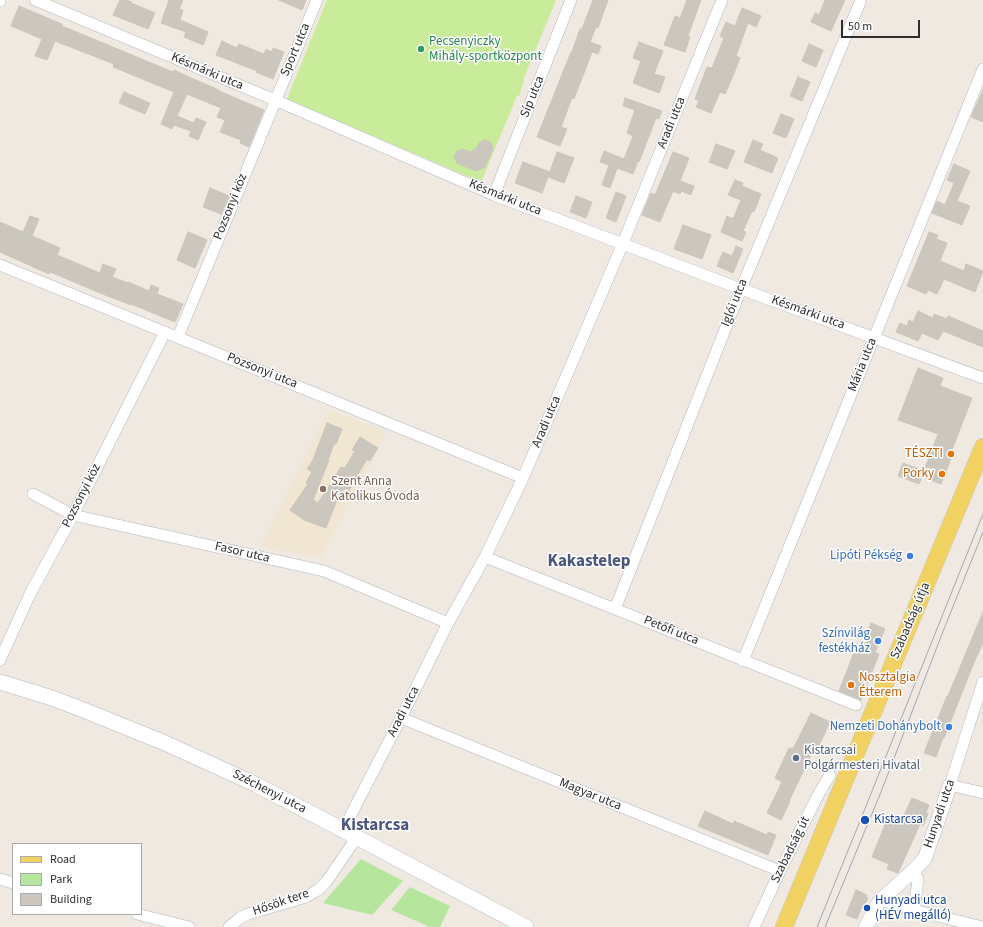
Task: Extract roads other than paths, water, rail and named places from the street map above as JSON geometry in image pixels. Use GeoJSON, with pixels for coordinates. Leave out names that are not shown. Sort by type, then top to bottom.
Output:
{"type":"FeatureCollection","features":[{"type":"Feature","properties":{"kind":"main road","name":"Szabadság útja"},"geometry":{"type":"LineString","coordinates":[[784,927],[983,447]]}},
{"type":"Feature","properties":{"kind":"main road","name":"Széchenyi utca"},"geometry":{"type":"LineString","coordinates":[[0,682],[66,704],[165,743],[257,785],[526,927]]}},
{"type":"Feature","properties":{"kind":"street","name":"Késmárki utca"},"geometry":{"type":"LineString","coordinates":[[35,0],[275,100],[494,195],[741,289],[983,378]]}},
{"type":"Feature","properties":{"kind":"street","name":"Sport utca"},"geometry":{"type":"LineString","coordinates":[[275,100],[316,0]]}},
{"type":"Feature","properties":{"kind":"street","name":"Síp utca"},"geometry":{"type":"LineString","coordinates":[[494,195],[571,0]]}},
{"type":"Feature","properties":{"kind":"street","name":"Aradi utca"},"geometry":{"type":"LineString","coordinates":[[343,830],[448,623],[485,558],[523,478],[623,243],[722,0]]}},
{"type":"Feature","properties":{"kind":"street","name":"Iglói utca"},"geometry":{"type":"LineString","coordinates":[[615,609],[741,289],[861,0]]}},
{"type":"Feature","properties":{"kind":"street","name":"Mária utca"},"geometry":{"type":"LineString","coordinates":[[743,661],[983,69]]}},
{"type":"Feature","properties":{"kind":"street","name":"Pozsonyi köz"},"geometry":{"type":"LineString","coordinates":[[178,337],[275,100]]}},
{"type":"Feature","properties":{"kind":"street","name":"Pozsonyi utca"},"geometry":{"type":"LineString","coordinates":[[0,265],[523,478]]}},
{"type":"Feature","properties":{"kind":"street","name":"Pozsonyi köz"},"geometry":{"type":"LineString","coordinates":[[0,660],[30,594],[73,515],[165,332]]}},
{"type":"Feature","properties":{"kind":"street","name":"Fasor utca"},"geometry":{"type":"LineString","coordinates":[[33,494],[73,515],[324,571],[448,623]]}},
{"type":"Feature","properties":{"kind":"street","name":"Petőfi utca"},"geometry":{"type":"LineString","coordinates":[[485,558],[856,706]]}},
{"type":"Feature","properties":{"kind":"street","name":"Hunyadi utca"},"geometry":{"type":"LineString","coordinates":[[866,927],[881,900],[925,858],[983,682]]}},
{"type":"Feature","properties":{"kind":"street","name":"Magyar utca"},"geometry":{"type":"LineString","coordinates":[[401,718],[780,871]]}},
{"type":"Feature","properties":{"kind":"street","name":"Szabadság út"},"geometry":{"type":"LineString","coordinates":[[754,927],[818,795],[830,775]]}},
{"type":"Feature","properties":{"kind":"street"},"geometry":{"type":"LineString","coordinates":[[950,785],[983,793]]}},
{"type":"Feature","properties":{"kind":"street","name":"Hősök tere"},"geometry":{"type":"LineString","coordinates":[[229,927],[240,918],[248,914],[306,897],[318,890],[327,881],[357,837]]}},
{"type":"Feature","properties":{"kind":"street"},"geometry":{"type":"LineString","coordinates":[[914,870],[918,880],[914,910]]}},
{"type":"Feature","properties":{"kind":"street"},"geometry":{"type":"LineString","coordinates":[[0,879],[12,883]]}},
{"type":"Feature","properties":{"kind":"street"},"geometry":{"type":"LineString","coordinates":[[881,900],[982,927]]}},
{"type":"Feature","properties":{"kind":"street"},"geometry":{"type":"LineString","coordinates":[[141,915],[189,927]]}},
{"type":"Feature","properties":{"kind":"tram line"},"geometry":{"type":"LineString","coordinates":[[817,927],[983,514]]}},
{"type":"Feature","properties":{"kind":"tram line"},"geometry":{"type":"LineString","coordinates":[[825,927],[881,792],[983,532]]}},
{"type":"Feature","properties":{"kind":"place","name":"Pecsenyiczky Mihály-sportközpont"},"geometry":{"type":"Point","coordinates":[421,49]}},
{"type":"Feature","properties":{"kind":"place","name":"TÉSZTI"},"geometry":{"type":"Point","coordinates":[951,454]}},
{"type":"Feature","properties":{"kind":"place","name":"Porky"},"geometry":{"type":"Point","coordinates":[942,474]}},
{"type":"Feature","properties":{"kind":"place","name":"Szent Anna Katolikus Óvoda"},"geometry":{"type":"Point","coordinates":[323,489]}},
{"type":"Feature","properties":{"kind":"place","name":"Lipóti Pékség"},"geometry":{"type":"Point","coordinates":[910,556]}},
{"type":"Feature","properties":{"kind":"place","name":"Színvilág festékház"},"geometry":{"type":"Point","coordinates":[878,641]}},
{"type":"Feature","properties":{"kind":"place","name":"Nosztalgia Étterem"},"geometry":{"type":"Point","coordinates":[851,685]}},
{"type":"Feature","properties":{"kind":"place","name":"Nemzeti Dohánybolt"},"geometry":{"type":"Point","coordinates":[949,727]}},
{"type":"Feature","properties":{"kind":"place","name":"Kistarcsai Polgármesteri Hivatal"},"geometry":{"type":"Point","coordinates":[796,758]}},
{"type":"Feature","properties":{"kind":"place","name":"Kistarcsa"},"geometry":{"type":"Point","coordinates":[865,820]}},
{"type":"Feature","properties":{"kind":"place","name":"Hunyadi utca (HÉV megálló)"},"geometry":{"type":"Point","coordinates":[867,908]}},
{"type":"Feature","properties":{"kind":"district","name":"Kakastelep"},"geometry":{"type":"Point","coordinates":[589,562]}},
{"type":"Feature","properties":{"kind":"district","name":"Kistarcsa"},"geometry":{"type":"Point","coordinates":[375,826]}}]}
